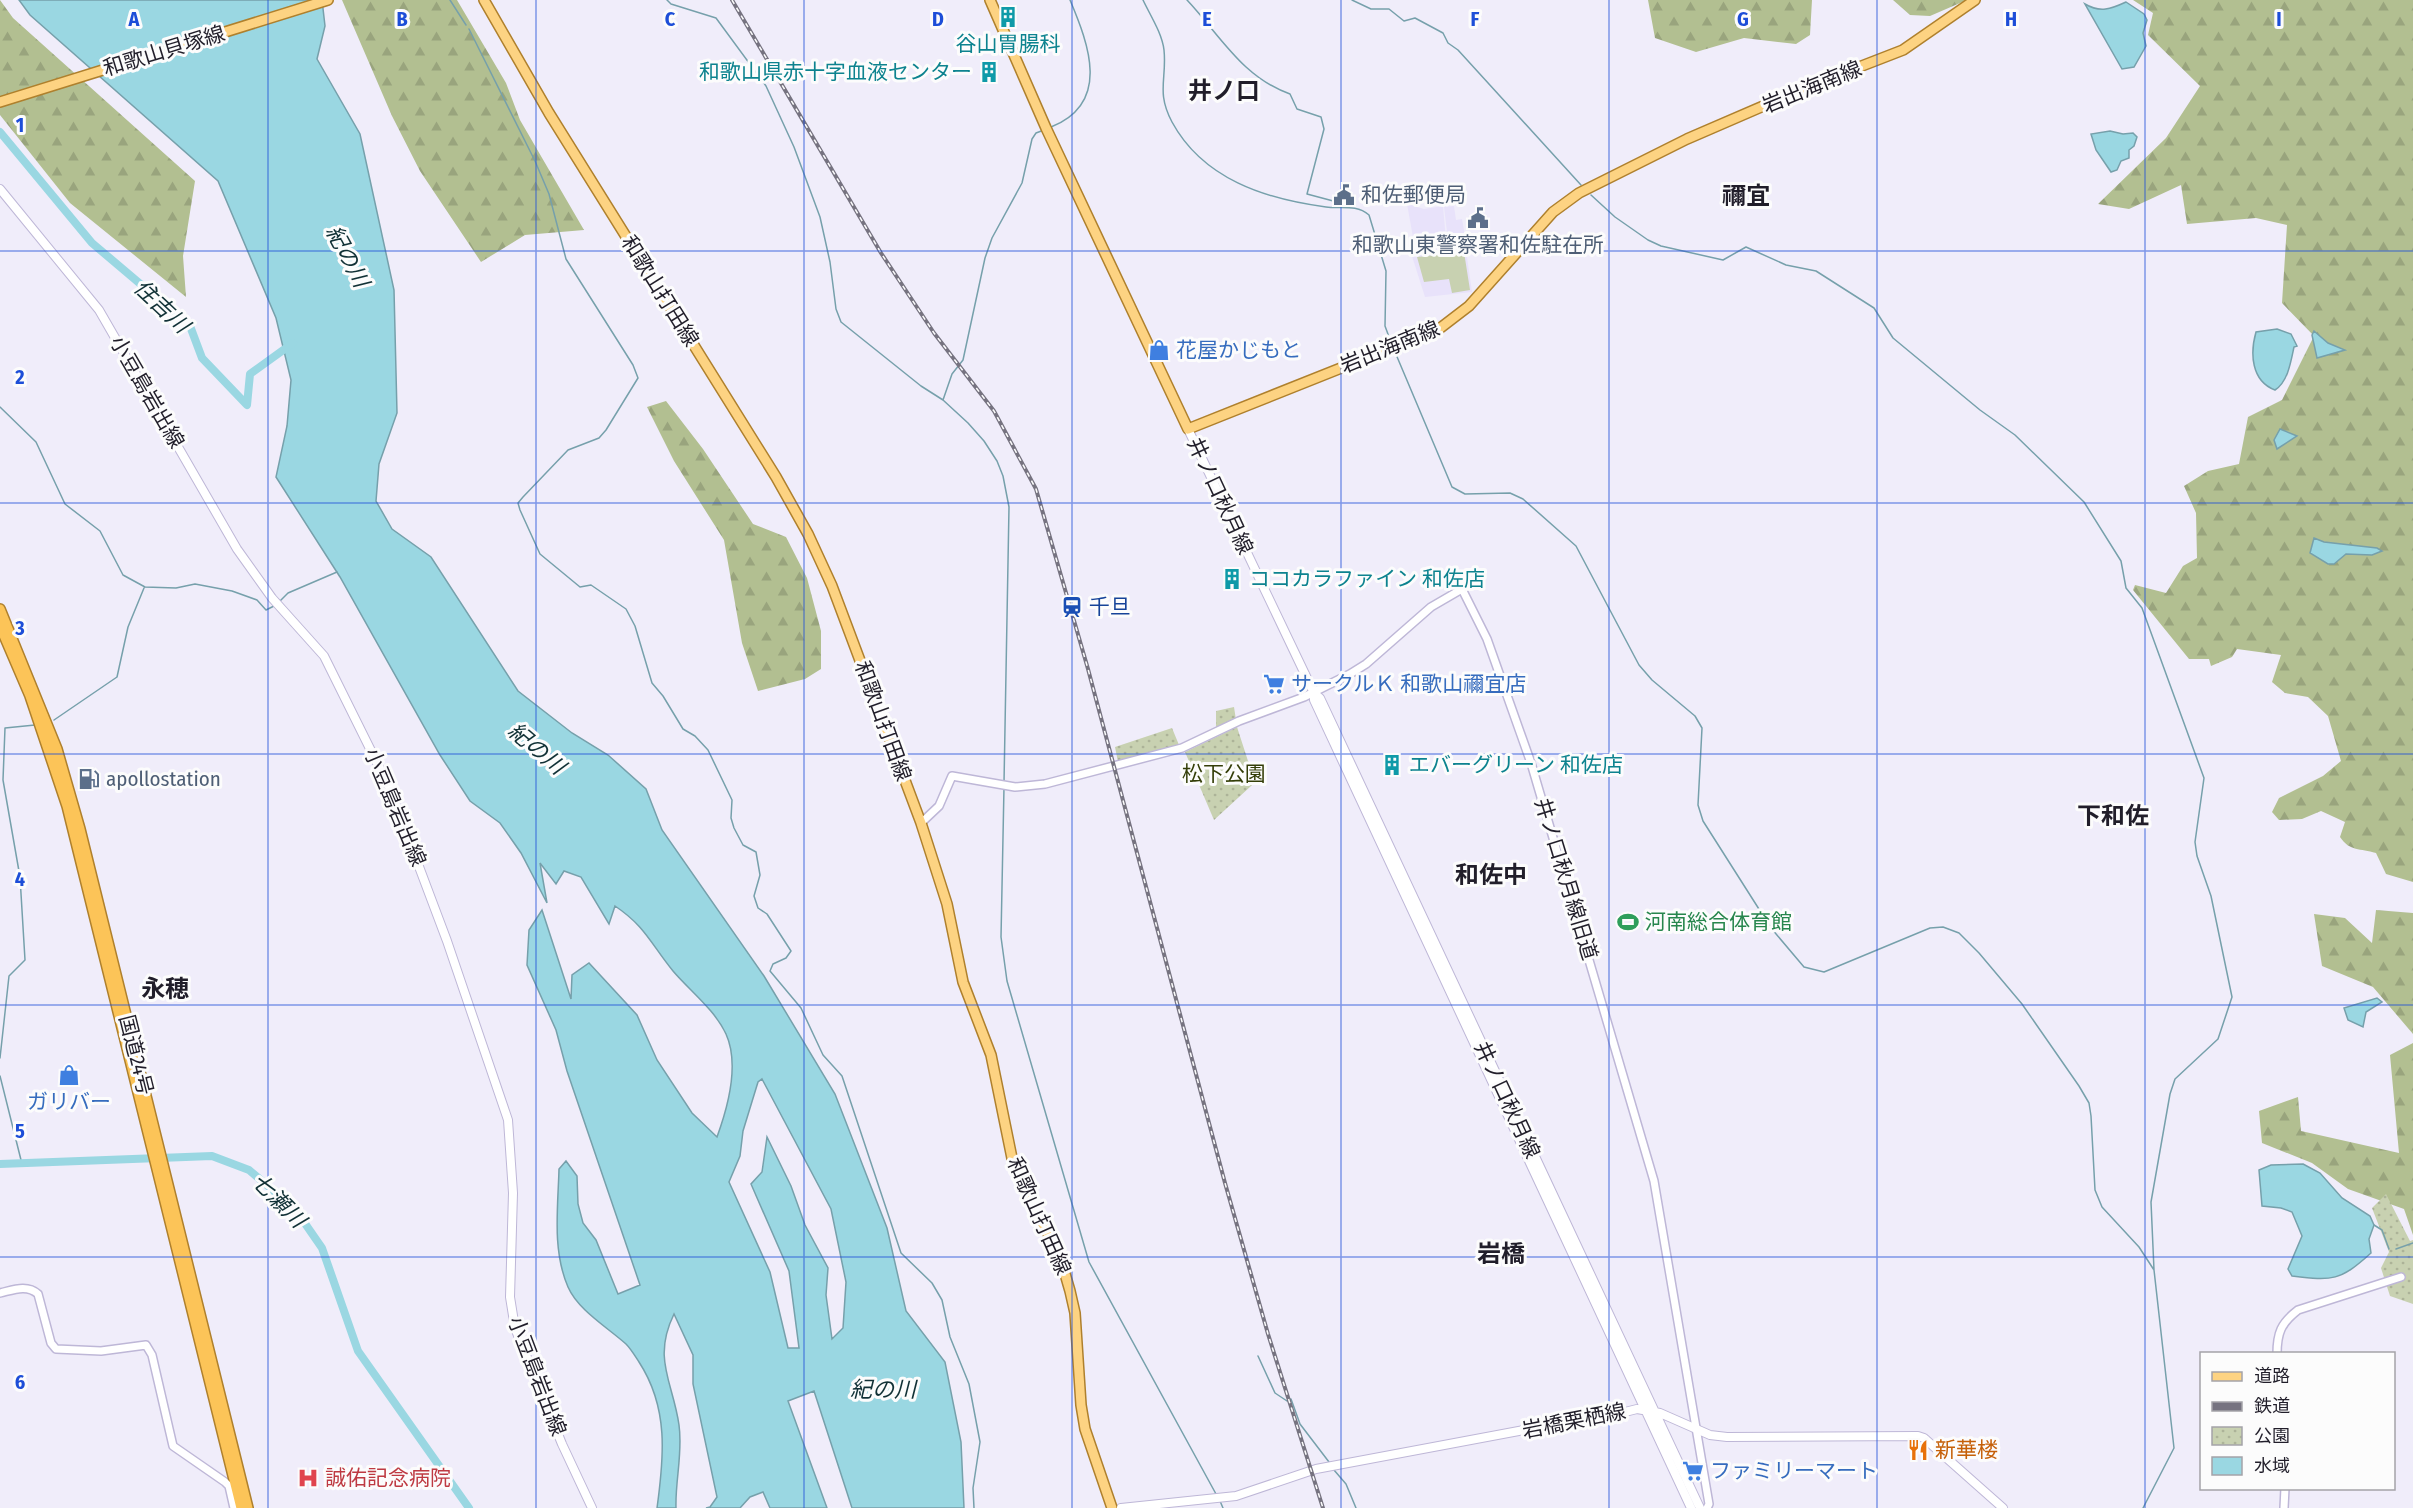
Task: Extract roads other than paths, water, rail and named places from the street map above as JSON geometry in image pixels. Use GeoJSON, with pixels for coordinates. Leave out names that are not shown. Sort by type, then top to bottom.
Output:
{"type":"FeatureCollection","features":[{"type":"Feature","properties":{"kind":"highway","name":"国道24号"},"geometry":{"type":"LineString","coordinates":[[0,609],[57,749],[83,840],[241,1508]]}},
{"type":"Feature","properties":{"kind":"highway","name":"国道24号"},"geometry":{"type":"LineString","coordinates":[[0,626],[30,696],[67,806],[153,1138]]}},
{"type":"Feature","properties":{"kind":"highway","name":"国道24号"},"geometry":{"type":"LineString","coordinates":[[160,1168],[248,1508]]}},
{"type":"Feature","properties":{"kind":"main road","name":"和歌山貝塚線"},"geometry":{"type":"LineString","coordinates":[[0,102],[328,0]]}},
{"type":"Feature","properties":{"kind":"main road","name":"和歌山打田線"},"geometry":{"type":"LineString","coordinates":[[483,0],[549,113],[735,410],[808,534],[832,586],[921,823],[947,904],[963,982],[991,1055],[1013,1162],[1061,1260],[1075,1313],[1081,1405],[1086,1429],[1112,1508]]}},
{"type":"Feature","properties":{"kind":"main road"},"geometry":{"type":"LineString","coordinates":[[990,0],[1046,128],[1188,429]]}},
{"type":"Feature","properties":{"kind":"main road","name":"岩出海南線"},"geometry":{"type":"LineString","coordinates":[[1188,429],[1439,329],[1459,315],[1553,212],[1589,187],[1687,139],[1805,88],[1896,54],[1975,0]]}},
{"type":"Feature","properties":{"kind":"main road","name":"小豆島岩出線"},"geometry":{"type":"LineString","coordinates":[[0,189],[99,310],[237,549],[273,598],[324,656],[389,787],[447,940],[508,1120],[513,1193],[510,1297],[515,1328],[562,1444],[592,1508]]}},
{"type":"Feature","properties":{"kind":"main road","name":"井ノ口秋月線"},"geometry":{"type":"LineString","coordinates":[[1188,429],[1314,693],[1320,698],[1649,1410],[1691,1508]]}},
{"type":"Feature","properties":{"kind":"main road","name":"井ノ口秋月線"},"geometry":{"type":"LineString","coordinates":[[1649,1410],[1700,1508]]}},
{"type":"Feature","properties":{"kind":"main road","name":"岩橋栗栖線"},"geometry":{"type":"LineString","coordinates":[[1121,1508],[1236,1496],[1316,1469],[1649,1410],[1710,1435],[1727,1437],[1918,1436],[1924,1438],[2003,1508]]}},
{"type":"Feature","properties":{"kind":"street","name":"井ノ口秋月線旧道"},"geometry":{"type":"LineString","coordinates":[[1314,693],[1366,664],[1431,607],[1462,589],[1486,639],[1531,763],[1642,1141],[1663,1230],[1694,1428],[1709,1504],[1707,1508]]}},
{"type":"Feature","properties":{"kind":"street"},"geometry":{"type":"LineString","coordinates":[[921,823],[939,806],[952,776],[1015,787],[1069,779],[1182,748],[1239,721],[1314,693]]}},
{"type":"Feature","properties":{"kind":"street"},"geometry":{"type":"LineString","coordinates":[[2277,1352],[2277,1337],[2284,1320],[2298,1310],[2401,1277]]}},
{"type":"Feature","properties":{"kind":"street"},"geometry":{"type":"LineString","coordinates":[[0,1293],[32,1288],[38,1294],[51,1343],[56,1349],[101,1351],[147,1345],[152,1355],[173,1446],[229,1486],[234,1508]]}},
{"type":"Feature","properties":{"kind":"street"},"geometry":{"type":"LineString","coordinates":[[2284,1508],[2285,1490]]}},
{"type":"Feature","properties":{"kind":"water","name":"紀の川"},"geometry":{"type":"Polygon","coordinates":[[[19,0],[322,0],[325,26],[317,59],[360,134],[394,290],[397,413],[379,464],[376,501],[392,529],[431,557],[518,691],[572,733],[608,755],[646,789],[662,830],[764,976],[835,1094],[887,1228],[906,1311],[945,1362],[961,1442],[964,1508],[852,1508],[814,1391],[788,1401],[827,1508],[770,1508],[763,1492],[750,1497],[740,1508],[706,1508],[710,1507],[717,1497],[693,1384],[693,1355],[674,1314],[668,1330],[664,1358],[680,1435],[676,1508],[657,1508],[662,1433],[660,1415],[649,1379],[628,1346],[579,1303],[568,1287],[563,1273],[557,1229],[559,1169],[566,1161],[577,1176],[578,1204],[583,1223],[596,1240],[618,1294],[640,1285],[567,1071],[556,1030],[527,965],[529,930],[542,910],[571,999],[572,975],[589,963],[637,1015],[657,1060],[692,1113],[717,1137],[731,1086],[732,1059],[726,1034],[715,1017],[673,971],[634,921],[615,906],[609,924],[581,877],[564,871],[556,884],[540,863],[547,903],[521,853],[500,823],[470,801],[440,755],[340,577],[276,477],[287,426],[291,380],[276,318],[218,181],[30,15],[19,0]],[[762,1079],[758,1082],[743,1131],[740,1156],[729,1182],[770,1272],[788,1348],[799,1348],[789,1271],[751,1184],[762,1172],[767,1137],[791,1186],[805,1225],[828,1268],[826,1295],[832,1339],[843,1328],[846,1282],[831,1209],[762,1079]]]}},
{"type":"Feature","properties":{"kind":"water"},"geometry":{"type":"Polygon","coordinates":[[[2126,2],[2144,14],[2147,20],[2143,33],[2146,46],[2134,67],[2122,69],[2085,4],[2106,9],[2126,2]]]}},
{"type":"Feature","properties":{"kind":"water"},"geometry":{"type":"Polygon","coordinates":[[[2110,131],[2123,134],[2133,133],[2137,137],[2134,146],[2129,150],[2129,158],[2121,161],[2117,170],[2111,172],[2096,150],[2091,134],[2110,131]]]}},
{"type":"Feature","properties":{"kind":"water"},"geometry":{"type":"Polygon","coordinates":[[[2277,329],[2291,334],[2297,346],[2294,347],[2286,377],[2275,390],[2267,386],[2257,373],[2254,366],[2253,349],[2256,332],[2277,329]]]}},
{"type":"Feature","properties":{"kind":"water"},"geometry":{"type":"Polygon","coordinates":[[[2314,331],[2328,343],[2345,350],[2317,358],[2312,335],[2314,331]]]}},
{"type":"Feature","properties":{"kind":"water"},"geometry":{"type":"Polygon","coordinates":[[[2280,429],[2297,436],[2277,449],[2274,440],[2280,429]]]}},
{"type":"Feature","properties":{"kind":"water"},"geometry":{"type":"Polygon","coordinates":[[[2314,538],[2324,542],[2377,548],[2382,551],[2372,555],[2346,554],[2334,564],[2328,564],[2310,553],[2314,538]]]}},
{"type":"Feature","properties":{"kind":"water"},"geometry":{"type":"Polygon","coordinates":[[[2377,998],[2382,1002],[2366,1012],[2363,1027],[2348,1020],[2344,1008],[2377,998]]]}},
{"type":"Feature","properties":{"kind":"water"},"geometry":{"type":"Polygon","coordinates":[[[2303,1164],[2320,1173],[2342,1198],[2370,1216],[2374,1225],[2369,1239],[2371,1253],[2351,1269],[2335,1277],[2292,1276],[2288,1269],[2302,1236],[2292,1212],[2262,1206],[2259,1170],[2271,1165],[2303,1164]]]}},
{"type":"Feature","properties":{"kind":"waterway"},"geometry":{"type":"LineString","coordinates":[[450,0],[466,25]]}},
{"type":"Feature","properties":{"kind":"waterway"},"geometry":{"type":"LineString","coordinates":[[667,0],[671,4],[716,18],[766,86],[794,147],[820,217],[830,262],[836,309],[841,322],[921,386],[943,400],[984,441],[997,461],[1003,476],[1009,507],[1004,783]]}},
{"type":"Feature","properties":{"kind":"waterway"},"geometry":{"type":"LineString","coordinates":[[1051,127],[1070,116],[1082,103],[1088,88],[1090,71],[1088,54],[1070,0]]}},
{"type":"Feature","properties":{"kind":"waterway"},"geometry":{"type":"LineString","coordinates":[[1143,0],[1163,44],[1165,60],[1163,94],[1167,111],[1185,142],[1201,158],[1218,172],[1259,192],[1326,207],[1359,209],[1369,215],[1386,271],[1385,326],[1392,345]]}},
{"type":"Feature","properties":{"kind":"waterway"},"geometry":{"type":"LineString","coordinates":[[1187,0],[1245,66],[1273,87],[1290,94],[1297,109],[1321,117],[1324,129],[1307,194],[1337,202]]}},
{"type":"Feature","properties":{"kind":"waterway"},"geometry":{"type":"LineString","coordinates":[[1352,0],[1371,9],[1389,9],[1404,21],[1415,18],[1443,33],[1448,43],[1458,50],[1581,185]]}},
{"type":"Feature","properties":{"kind":"waterway"},"geometry":{"type":"LineString","coordinates":[[469,29],[549,194],[566,259],[633,365],[638,378],[599,438],[568,450],[518,503],[520,510],[540,554],[580,587],[591,585],[626,609],[635,626],[652,683],[663,696],[683,729],[695,736],[708,750],[732,800],[731,818],[734,828],[743,845],[756,852],[760,875],[754,896],[758,908],[767,914],[791,951],[786,958],[773,964],[770,971],[801,1008],[823,1055],[842,1076],[901,1253],[932,1283],[942,1300],[950,1337],[969,1384],[980,1442],[973,1488],[974,1508]]}},
{"type":"Feature","properties":{"kind":"waterway"},"geometry":{"type":"LineString","coordinates":[[943,400],[952,374],[963,360],[985,258],[992,238],[1022,183],[1032,139],[1036,133],[1044,130]]}},
{"type":"Feature","properties":{"kind":"waterway","name":"住吉川"},"geometry":{"type":"LineString","coordinates":[[0,132],[92,243],[190,326],[202,358],[247,405],[250,374],[293,343]]}},
{"type":"Feature","properties":{"kind":"waterway"},"geometry":{"type":"LineString","coordinates":[[1591,195],[1615,217],[1648,240],[1661,246],[1723,260],[1746,247],[1786,265],[1816,271],[1874,308],[1893,338],[1980,410],[2015,435],[2084,502],[2121,561],[2126,588],[2142,608],[2204,778],[2195,842],[2197,856],[2211,896],[2232,997],[2218,1039],[2175,1079],[2170,1094],[2151,1202],[2154,1270],[2174,1448],[2143,1508]]}},
{"type":"Feature","properties":{"kind":"waterway"},"geometry":{"type":"LineString","coordinates":[[1395,352],[1452,487],[1465,494],[1510,493],[1523,499],[1576,546],[1639,665],[1652,680],[1695,716],[1702,728],[1698,805],[1703,821],[1771,928],[1804,967],[1824,972],[1930,928],[1943,927],[1959,933],[2022,1004],[2089,1103],[2095,1190],[2102,1207],[2139,1247],[2154,1270]]}},
{"type":"Feature","properties":{"kind":"waterway"},"geometry":{"type":"LineString","coordinates":[[0,407],[36,442],[65,504],[100,531],[123,575],[145,587],[176,588],[195,584],[232,591],[257,600],[266,610],[274,606]]}},
{"type":"Feature","properties":{"kind":"waterway"},"geometry":{"type":"LineString","coordinates":[[280,601],[288,593],[337,572]]}},
{"type":"Feature","properties":{"kind":"waterway"},"geometry":{"type":"LineString","coordinates":[[54,720],[117,677],[128,627],[144,588]]}},
{"type":"Feature","properties":{"kind":"waterway"},"geometry":{"type":"LineString","coordinates":[[0,1058],[9,976],[25,960],[20,877],[3,780],[5,728],[35,725]]}},
{"type":"Feature","properties":{"kind":"waterway"},"geometry":{"type":"LineString","coordinates":[[1004,787],[1001,937],[1007,981],[1089,1262],[1216,1494]]}},
{"type":"Feature","properties":{"kind":"waterway"},"geometry":{"type":"LineString","coordinates":[[0,1076],[22,1164]]}},
{"type":"Feature","properties":{"kind":"waterway","name":"七瀬川"},"geometry":{"type":"LineString","coordinates":[[0,1164],[212,1156],[249,1170],[295,1209],[322,1248],[358,1351],[469,1508]]}},
{"type":"Feature","properties":{"kind":"waterway"},"geometry":{"type":"LineString","coordinates":[[2374,1225],[2382,1230],[2389,1249]]}},
{"type":"Feature","properties":{"kind":"waterway"},"geometry":{"type":"LineString","coordinates":[[2396,1249],[2413,1243]]}},
{"type":"Feature","properties":{"kind":"waterway"},"geometry":{"type":"LineString","coordinates":[[1258,1356],[1275,1393],[1287,1401],[1291,1399],[1300,1424],[1329,1462]]}},
{"type":"Feature","properties":{"kind":"waterway"},"geometry":{"type":"LineString","coordinates":[[1334,1470],[1346,1484],[1356,1508]]}},
{"type":"Feature","properties":{"kind":"waterway"},"geometry":{"type":"LineString","coordinates":[[1220,1501],[1223,1508]]}},
{"type":"Feature","properties":{"kind":"railway"},"geometry":{"type":"LineString","coordinates":[[732,0],[881,253],[934,333],[994,411],[1036,489],[1088,669],[1225,1183],[1268,1334],[1323,1508]]}},
{"type":"Feature","properties":{"kind":"place","name":"谷山胃腸科"},"geometry":{"type":"Point","coordinates":[1008,17]}},
{"type":"Feature","properties":{"kind":"place","name":"和歌山県赤十字血液センター"},"geometry":{"type":"Point","coordinates":[989,72]}},
{"type":"Feature","properties":{"kind":"place","name":"和佐郵便局"},"geometry":{"type":"Point","coordinates":[1344,195]}},
{"type":"Feature","properties":{"kind":"place","name":"和歌山東警察署和佐駐在所"},"geometry":{"type":"Point","coordinates":[1478,218]}},
{"type":"Feature","properties":{"kind":"place","name":"花屋かじもと"},"geometry":{"type":"Point","coordinates":[1159,350]}},
{"type":"Feature","properties":{"kind":"place","name":"ココカラファイン 和佐店"},"geometry":{"type":"Point","coordinates":[1232,579]}},
{"type":"Feature","properties":{"kind":"place","name":"千旦"},"geometry":{"type":"Point","coordinates":[1072,607]}},
{"type":"Feature","properties":{"kind":"place","name":"サークルＫ 和歌山禰宜店"},"geometry":{"type":"Point","coordinates":[1274,684]}},
{"type":"Feature","properties":{"kind":"place","name":"エバーグリーン 和佐店"},"geometry":{"type":"Point","coordinates":[1392,765]}},
{"type":"Feature","properties":{"kind":"place","name":"apollostation"},"geometry":{"type":"Point","coordinates":[89,779]}},
{"type":"Feature","properties":{"kind":"place","name":"河南総合体育館"},"geometry":{"type":"Point","coordinates":[1628,922]}},
{"type":"Feature","properties":{"kind":"place","name":"ガリバー"},"geometry":{"type":"Point","coordinates":[69,1075]}},
{"type":"Feature","properties":{"kind":"place","name":"新華楼"},"geometry":{"type":"Point","coordinates":[1918,1450]}},
{"type":"Feature","properties":{"kind":"place","name":"ファミリーマート"},"geometry":{"type":"Point","coordinates":[1693,1471]}},
{"type":"Feature","properties":{"kind":"place","name":"誠佑記念病院"},"geometry":{"type":"Point","coordinates":[308,1478]}},
{"type":"Feature","properties":{"kind":"district","name":"井ノ口"},"geometry":{"type":"Point","coordinates":[1224,91]}},
{"type":"Feature","properties":{"kind":"district","name":"禰宜"},"geometry":{"type":"Point","coordinates":[1746,196]}},
{"type":"Feature","properties":{"kind":"district","name":"下和佐"},"geometry":{"type":"Point","coordinates":[2113,816]}},
{"type":"Feature","properties":{"kind":"district","name":"和佐中"},"geometry":{"type":"Point","coordinates":[1491,875]}},
{"type":"Feature","properties":{"kind":"district","name":"永穂"},"geometry":{"type":"Point","coordinates":[165,989]}},
{"type":"Feature","properties":{"kind":"district","name":"岩橋"},"geometry":{"type":"Point","coordinates":[1501,1254]}},
{"type":"Feature","properties":{"kind":"park label","name":"松下公園"},"geometry":{"type":"Point","coordinates":[1224,774]}}]}
